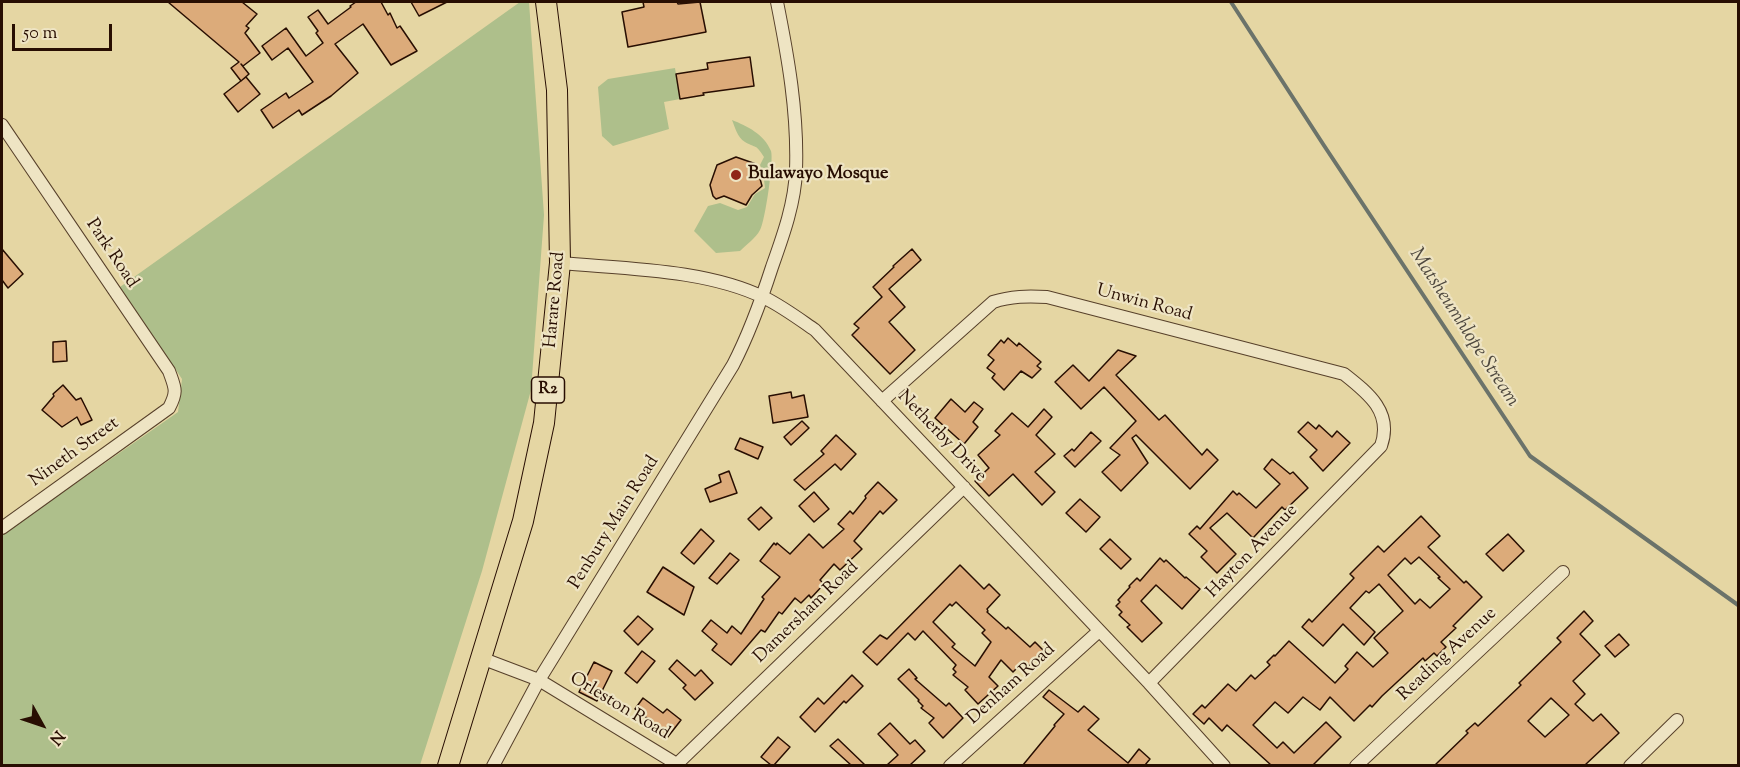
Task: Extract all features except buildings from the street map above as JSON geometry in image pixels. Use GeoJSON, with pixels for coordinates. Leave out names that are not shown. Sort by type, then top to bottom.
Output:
{"type":"FeatureCollection","features":[{"type":"Feature","properties":{"kind":"highway","name":"Harare Road"},"geometry":{"type":"LineString","coordinates":[[448,765],[523,521],[544,423],[560,263],[557,90],[546,2]]}},
{"type":"Feature","properties":{"kind":"street","name":"Penbury Main Road"},"geometry":{"type":"LineString","coordinates":[[493,765],[539,680],[733,365],[748,335],[785,230],[794,194],[796,172],[791,74],[777,2]]}},
{"type":"Feature","properties":{"kind":"street","name":"Park Road"},"geometry":{"type":"LineString","coordinates":[[2,125],[169,371],[176,390],[169,408]]}},
{"type":"Feature","properties":{"kind":"street","name":"Netherby Drive"},"geometry":{"type":"LineString","coordinates":[[560,263],[714,280],[762,297],[788,311],[815,330],[1224,765]]}},
{"type":"Feature","properties":{"kind":"street","name":"Unwin Road"},"geometry":{"type":"LineString","coordinates":[[882,401],[993,302],[1006,298],[1047,297],[1344,374],[1366,392],[1380,409],[1384,437],[1381,446]]}},
{"type":"Feature","properties":{"kind":"street","name":"Nineth Street"},"geometry":{"type":"LineString","coordinates":[[2,528],[169,408]]}},
{"type":"Feature","properties":{"kind":"street","name":"Hayton Avenue"},"geometry":{"type":"LineString","coordinates":[[1149,683],[1381,446]]}},
{"type":"Feature","properties":{"kind":"street","name":"Damersham Road"},"geometry":{"type":"LineString","coordinates":[[678,764],[964,487]]}},
{"type":"Feature","properties":{"kind":"street","name":"Reading Avenue"},"geometry":{"type":"LineString","coordinates":[[1356,765],[1563,572]]}},
{"type":"Feature","properties":{"kind":"street","name":"Denham Road"},"geometry":{"type":"LineString","coordinates":[[951,765],[1099,631]]}},
{"type":"Feature","properties":{"kind":"street","name":"Orleston Road"},"geometry":{"type":"LineString","coordinates":[[481,657],[539,680],[678,764]]}},
{"type":"Feature","properties":{"kind":"street"},"geometry":{"type":"LineString","coordinates":[[1629,765],[1677,720]]}},
{"type":"Feature","properties":{"kind":"green space"},"geometry":{"type":"Polygon","coordinates":[[[520,2],[529,2],[544,215],[531,390],[482,571],[420,765],[2,765],[2,535],[178,412],[182,379],[120,287],[520,2]]]}},
{"type":"Feature","properties":{"kind":"green space"},"geometry":{"type":"Polygon","coordinates":[[[675,68],[680,99],[664,102],[669,129],[613,146],[602,136],[598,87],[608,79],[675,68]]]}},
{"type":"Feature","properties":{"kind":"green space"},"geometry":{"type":"Polygon","coordinates":[[[732,120],[754,131],[768,145],[772,157],[770,178],[764,216],[758,233],[740,251],[716,253],[694,231],[708,206],[720,203],[738,210],[747,207],[755,194],[765,188],[760,165],[764,157],[757,148],[740,137],[732,120]]]}},
{"type":"Feature","properties":{"kind":"waterway","name":"Matsheumhlope Stream"},"geometry":{"type":"LineString","coordinates":[[1231,2],[1530,456],[1738,605]]}},
{"type":"Feature","properties":{"kind":"place","name":"Bulawayo Mosque"},"geometry":{"type":"Point","coordinates":[736,175]}}]}
